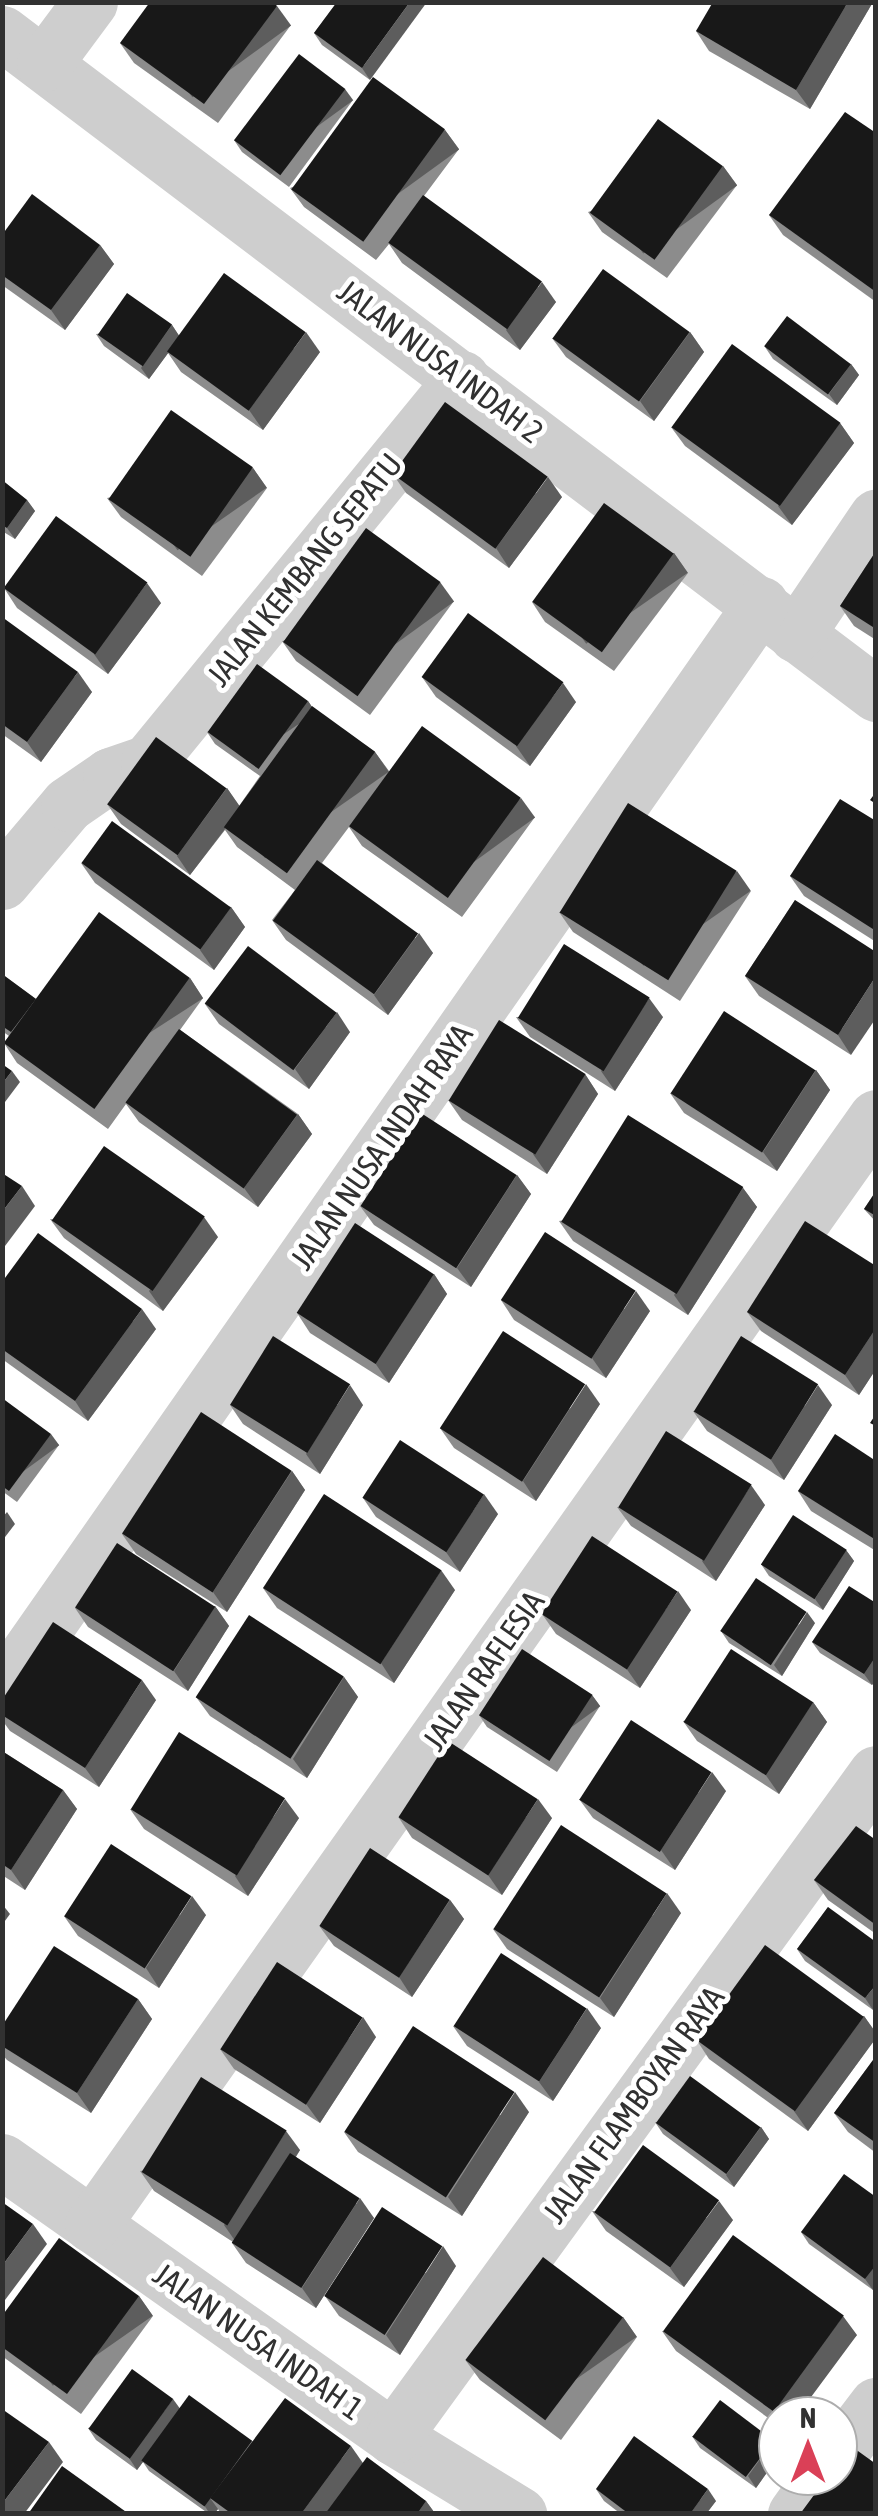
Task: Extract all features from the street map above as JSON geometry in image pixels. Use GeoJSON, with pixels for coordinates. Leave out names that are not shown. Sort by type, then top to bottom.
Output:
{"type":"FeatureCollection","features":[{"type":"Feature","properties":{"kind":"street"},"geometry":{"type":"LineString","coordinates":[[24,48],[90,2]]}},
{"type":"Feature","properties":{"kind":"street","name":"JALAN NUSA INDAH 2"},"geometry":{"type":"LineString","coordinates":[[24,48],[876,694]]}},
{"type":"Feature","properties":{"kind":"street","name":"JALAN KEMBANG SEPATU"},"geometry":{"type":"LineString","coordinates":[[2,882],[68,804],[110,774],[148,762],[462,378]]}},
{"type":"Feature","properties":{"kind":"street","name":"JALAN NUSA INDAH RAYA"},"geometry":{"type":"LineString","coordinates":[[2,1690],[778,620],[876,517]]}},
{"type":"Feature","properties":{"kind":"street","name":"JALAN RAFLESIA"},"geometry":{"type":"LineString","coordinates":[[92,2226],[876,1117]]}},
{"type":"Feature","properties":{"kind":"street","name":"JALAN FLAMBOYAN RAYA"},"geometry":{"type":"LineString","coordinates":[[393,2437],[876,1772]]}},
{"type":"Feature","properties":{"kind":"street","name":"JALAN NUSA INDAH 1"},"geometry":{"type":"LineString","coordinates":[[2,2161],[393,2437],[519,2514]]}},
{"type":"Feature","properties":{"kind":"street"},"geometry":{"type":"LineString","coordinates":[[858,2429],[876,2405]]}},
{"type":"Feature","properties":{"kind":"building"},"geometry":{"type":"Polygon","coordinates":[[[150,2],[273,2],[277,6],[204,104],[120,43],[150,2]]]}},
{"type":"Feature","properties":{"kind":"building"},"geometry":{"type":"Polygon","coordinates":[[[337,2],[410,2],[362,68],[314,33],[337,2]]]}},
{"type":"Feature","properties":{"kind":"building"},"geometry":{"type":"Polygon","coordinates":[[[713,2],[848,2],[796,90],[696,31],[713,2]]]}},
{"type":"Feature","properties":{"kind":"building"},"geometry":{"type":"Polygon","coordinates":[[[299,54],[345,89],[280,175],[234,140],[299,54]]]}},
{"type":"Feature","properties":{"kind":"building"},"geometry":{"type":"Polygon","coordinates":[[[373,77],[445,129],[363,242],[291,189],[373,77]]]}},
{"type":"Feature","properties":{"kind":"building"},"geometry":{"type":"Polygon","coordinates":[[[845,112],[876,133],[876,292],[769,215],[845,112]]]}},
{"type":"Feature","properties":{"kind":"building"},"geometry":{"type":"Polygon","coordinates":[[[658,119],[723,166],[655,260],[590,213],[658,119]]]}},
{"type":"Feature","properties":{"kind":"building"},"geometry":{"type":"Polygon","coordinates":[[[32,194],[100,245],[51,310],[2,275],[2,235],[32,194]]]}},
{"type":"Feature","properties":{"kind":"building"},"geometry":{"type":"Polygon","coordinates":[[[423,195],[542,281],[507,329],[388,243],[423,195]]]}},
{"type":"Feature","properties":{"kind":"building"},"geometry":{"type":"Polygon","coordinates":[[[603,269],[690,332],[639,401],[552,339],[603,269]]]}},
{"type":"Feature","properties":{"kind":"building"},"geometry":{"type":"Polygon","coordinates":[[[224,273],[306,332],[249,411],[167,351],[224,273]]]}},
{"type":"Feature","properties":{"kind":"building"},"geometry":{"type":"Polygon","coordinates":[[[127,293],[172,325],[143,366],[98,335],[127,293]]]}},
{"type":"Feature","properties":{"kind":"building"},"geometry":{"type":"Polygon","coordinates":[[[787,316],[851,364],[828,394],[764,346],[787,316]]]}},
{"type":"Feature","properties":{"kind":"building"},"geometry":{"type":"Polygon","coordinates":[[[732,344],[840,423],[780,506],[671,427],[732,344]]]}},
{"type":"Feature","properties":{"kind":"building"},"geometry":{"type":"Polygon","coordinates":[[[445,402],[548,477],[495,549],[393,474],[445,402]]]}},
{"type":"Feature","properties":{"kind":"building"},"geometry":{"type":"Polygon","coordinates":[[[171,410],[253,467],[190,557],[108,499],[171,410]]]}},
{"type":"Feature","properties":{"kind":"building"},"geometry":{"type":"Polygon","coordinates":[[[2,480],[27,500],[7,528],[2,525],[2,480]]]}},
{"type":"Feature","properties":{"kind":"building"},"geometry":{"type":"Polygon","coordinates":[[[604,503],[674,554],[602,652],[532,602],[604,503]]]}},
{"type":"Feature","properties":{"kind":"building"},"geometry":{"type":"Polygon","coordinates":[[[56,516],[147,582],[95,654],[4,588],[56,516]]]}},
{"type":"Feature","properties":{"kind":"building"},"geometry":{"type":"Polygon","coordinates":[[[366,528],[440,582],[358,696],[283,642],[366,528]]]}},
{"type":"Feature","properties":{"kind":"building"},"geometry":{"type":"Polygon","coordinates":[[[876,551],[876,629],[840,606],[876,551]]]}},
{"type":"Feature","properties":{"kind":"building"},"geometry":{"type":"Polygon","coordinates":[[[468,613],[563,682],[517,746],[422,677],[468,613]]]}},
{"type":"Feature","properties":{"kind":"building"},"geometry":{"type":"Polygon","coordinates":[[[2,617],[78,672],[27,742],[2,724],[2,617]]]}},
{"type":"Feature","properties":{"kind":"building"},"geometry":{"type":"Polygon","coordinates":[[[257,664],[308,701],[259,769],[208,732],[257,664]]]}},
{"type":"Feature","properties":{"kind":"building"},"geometry":{"type":"Polygon","coordinates":[[[312,706],[375,752],[287,873],[224,827],[312,706]]]}},
{"type":"Feature","properties":{"kind":"building"},"geometry":{"type":"Polygon","coordinates":[[[422,726],[521,798],[448,898],[349,826],[422,726]]]}},
{"type":"Feature","properties":{"kind":"building"},"geometry":{"type":"Polygon","coordinates":[[[156,737],[226,788],[178,855],[107,804],[156,737]]]}},
{"type":"Feature","properties":{"kind":"building"},"geometry":{"type":"Polygon","coordinates":[[[840,799],[876,821],[876,931],[790,876],[840,799]]]}},
{"type":"Feature","properties":{"kind":"building"},"geometry":{"type":"Polygon","coordinates":[[[628,803],[737,871],[668,980],[560,912],[628,803]]]}},
{"type":"Feature","properties":{"kind":"building"},"geometry":{"type":"Polygon","coordinates":[[[112,821],[231,907],[200,949],[81,863],[112,821]]]}},
{"type":"Feature","properties":{"kind":"building"},"geometry":{"type":"Polygon","coordinates":[[[317,860],[418,933],[374,994],[273,921],[317,860]]]}},
{"type":"Feature","properties":{"kind":"building"},"geometry":{"type":"Polygon","coordinates":[[[795,900],[876,952],[876,976],[838,1035],[745,976],[795,900]]]}},
{"type":"Feature","properties":{"kind":"building"},"geometry":{"type":"Polygon","coordinates":[[[99,912],[190,978],[94,1109],[4,1043],[99,912]]]}},
{"type":"Feature","properties":{"kind":"building"},"geometry":{"type":"Polygon","coordinates":[[[564,944],[650,998],[604,1071],[518,1018],[564,944]]]}},
{"type":"Feature","properties":{"kind":"building"},"geometry":{"type":"Polygon","coordinates":[[[248,946],[337,1013],[293,1070],[205,1004],[248,946]]]}},
{"type":"Feature","properties":{"kind":"building"},"geometry":{"type":"Polygon","coordinates":[[[2,974],[36,999],[11,1032],[2,1026],[2,974]]]}},
{"type":"Feature","properties":{"kind":"building"},"geometry":{"type":"Polygon","coordinates":[[[724,1011],[815,1070],[762,1153],[671,1093],[724,1011]]]}},
{"type":"Feature","properties":{"kind":"building"},"geometry":{"type":"Polygon","coordinates":[[[499,1020],[586,1074],[535,1155],[449,1101],[499,1020]]]}},
{"type":"Feature","properties":{"kind":"building"},"geometry":{"type":"Polygon","coordinates":[[[179,1029],[297,1115],[244,1188],[126,1103],[179,1029]]]}},
{"type":"Feature","properties":{"kind":"building"},"geometry":{"type":"Polygon","coordinates":[[[2,1064],[12,1071],[2,1084],[2,1064]]]}},
{"type":"Feature","properties":{"kind":"building"},"geometry":{"type":"Polygon","coordinates":[[[421,1113],[517,1175],[456,1268],[361,1206],[421,1113]]]}},
{"type":"Feature","properties":{"kind":"building"},"geometry":{"type":"Polygon","coordinates":[[[628,1115],[743,1187],[677,1294],[561,1222],[628,1115]]]}},
{"type":"Feature","properties":{"kind":"building"},"geometry":{"type":"Polygon","coordinates":[[[104,1146],[205,1217],[153,1291],[52,1221],[104,1146]]]}},
{"type":"Feature","properties":{"kind":"building"},"geometry":{"type":"Polygon","coordinates":[[[2,1173],[22,1186],[2,1212],[2,1173]]]}},
{"type":"Feature","properties":{"kind":"building"},"geometry":{"type":"Polygon","coordinates":[[[876,1191],[876,1216],[864,1209],[876,1191]]]}},
{"type":"Feature","properties":{"kind":"building"},"geometry":{"type":"Polygon","coordinates":[[[805,1221],[876,1266],[876,1328],[845,1375],[747,1312],[805,1221]]]}},
{"type":"Feature","properties":{"kind":"building"},"geometry":{"type":"Polygon","coordinates":[[[355,1223],[434,1274],[376,1364],[297,1313],[355,1223]]]}},
{"type":"Feature","properties":{"kind":"building"},"geometry":{"type":"Polygon","coordinates":[[[545,1232],[636,1291],[591,1359],[501,1300],[545,1232]]]}},
{"type":"Feature","properties":{"kind":"building"},"geometry":{"type":"Polygon","coordinates":[[[38,1233],[142,1309],[75,1401],[2,1349],[2,1282],[38,1233]]]}},
{"type":"Feature","properties":{"kind":"building"},"geometry":{"type":"Polygon","coordinates":[[[503,1331],[585,1384],[522,1482],[440,1428],[503,1331]]]}},
{"type":"Feature","properties":{"kind":"building"},"geometry":{"type":"Polygon","coordinates":[[[273,1336],[350,1384],[307,1453],[230,1405],[273,1336]]]}},
{"type":"Feature","properties":{"kind":"building"},"geometry":{"type":"Polygon","coordinates":[[[741,1336],[818,1384],[771,1460],[694,1411],[741,1336]]]}},
{"type":"Feature","properties":{"kind":"building"},"geometry":{"type":"Polygon","coordinates":[[[2,1398],[51,1434],[9,1491],[2,1486],[2,1398]]]}},
{"type":"Feature","properties":{"kind":"building"},"geometry":{"type":"Polygon","coordinates":[[[201,1412],[292,1471],[213,1592],[122,1534],[201,1412]]]}},
{"type":"Feature","properties":{"kind":"building"},"geometry":{"type":"Polygon","coordinates":[[[666,1431],[752,1485],[704,1561],[618,1507],[666,1431]]]}},
{"type":"Feature","properties":{"kind":"building"},"geometry":{"type":"Polygon","coordinates":[[[835,1434],[876,1461],[876,1540],[798,1491],[835,1434]]]}},
{"type":"Feature","properties":{"kind":"building"},"geometry":{"type":"Polygon","coordinates":[[[400,1440],[484,1494],[446,1552],[362,1498],[400,1440]]]}},
{"type":"Feature","properties":{"kind":"building"},"geometry":{"type":"Polygon","coordinates":[[[324,1494],[441,1570],[380,1664],[263,1588],[324,1494]]]}},
{"type":"Feature","properties":{"kind":"building"},"geometry":{"type":"Polygon","coordinates":[[[793,1515],[847,1550],[815,1599],[761,1564],[793,1515]]]}},
{"type":"Feature","properties":{"kind":"building"},"geometry":{"type":"Polygon","coordinates":[[[592,1536],[678,1592],[627,1670],[541,1614],[592,1536]]]}},
{"type":"Feature","properties":{"kind":"building"},"geometry":{"type":"Polygon","coordinates":[[[117,1543],[215,1607],[173,1671],[75,1608],[117,1543]]]}},
{"type":"Feature","properties":{"kind":"building"},"geometry":{"type":"Polygon","coordinates":[[[756,1578],[807,1612],[771,1665],[720,1631],[756,1578]]]}},
{"type":"Feature","properties":{"kind":"building"},"geometry":{"type":"Polygon","coordinates":[[[849,1586],[876,1603],[876,1656],[864,1674],[812,1642],[849,1586]]]}},
{"type":"Feature","properties":{"kind":"building"},"geometry":{"type":"Polygon","coordinates":[[[249,1615],[344,1677],[290,1759],[196,1697],[249,1615]]]}},
{"type":"Feature","properties":{"kind":"building"},"geometry":{"type":"Polygon","coordinates":[[[53,1622],[142,1680],[85,1768],[2,1715],[2,1700],[53,1622]]]}},
{"type":"Feature","properties":{"kind":"building"},"geometry":{"type":"Polygon","coordinates":[[[522,1649],[592,1695],[549,1761],[479,1715],[522,1649]]]}},
{"type":"Feature","properties":{"kind":"building"},"geometry":{"type":"Polygon","coordinates":[[[731,1649],[813,1702],[766,1775],[684,1722],[731,1649]]]}},
{"type":"Feature","properties":{"kind":"building"},"geometry":{"type":"Polygon","coordinates":[[[631,1720],[712,1772],[660,1852],[579,1800],[631,1720]]]}},
{"type":"Feature","properties":{"kind":"building"},"geometry":{"type":"Polygon","coordinates":[[[179,1732],[285,1798],[237,1875],[131,1809],[179,1732]]]}},
{"type":"Feature","properties":{"kind":"building"},"geometry":{"type":"Polygon","coordinates":[[[448,1741],[538,1799],[488,1876],[398,1817],[448,1741]]]}},
{"type":"Feature","properties":{"kind":"building"},"geometry":{"type":"Polygon","coordinates":[[[2,1751],[63,1790],[11,1870],[2,1864],[2,1751]]]}},
{"type":"Feature","properties":{"kind":"building"},"geometry":{"type":"Polygon","coordinates":[[[561,1825],[667,1894],[599,1998],[493,1929],[561,1825]]]}},
{"type":"Feature","properties":{"kind":"building"},"geometry":{"type":"Polygon","coordinates":[[[856,1826],[876,1840],[876,1925],[814,1880],[856,1826]]]}},
{"type":"Feature","properties":{"kind":"building"},"geometry":{"type":"Polygon","coordinates":[[[111,1844],[192,1896],[145,1968],[64,1916],[111,1844]]]}},
{"type":"Feature","properties":{"kind":"building"},"geometry":{"type":"Polygon","coordinates":[[[370,1848],[450,1900],[399,1978],[319,1926],[370,1848]]]}},
{"type":"Feature","properties":{"kind":"building"},"geometry":{"type":"Polygon","coordinates":[[[828,1907],[876,1942],[876,1985],[865,1998],[797,1949],[828,1907]]]}},
{"type":"Feature","properties":{"kind":"building"},"geometry":{"type":"Polygon","coordinates":[[[765,1945],[864,2017],[795,2111],[696,2040],[765,1945]]]}},
{"type":"Feature","properties":{"kind":"building"},"geometry":{"type":"Polygon","coordinates":[[[54,1946],[138,1999],[77,2093],[2,2046],[2,2026],[54,1946]]]}},
{"type":"Feature","properties":{"kind":"building"},"geometry":{"type":"Polygon","coordinates":[[[501,1953],[587,2009],[539,2082],[454,2026],[501,1953]]]}},
{"type":"Feature","properties":{"kind":"building"},"geometry":{"type":"Polygon","coordinates":[[[277,1962],[363,2018],[306,2105],[220,2049],[277,1962]]]}},
{"type":"Feature","properties":{"kind":"building"},"geometry":{"type":"Polygon","coordinates":[[[413,2026],[514,2092],[446,2198],[344,2132],[413,2026]]]}},
{"type":"Feature","properties":{"kind":"building"},"geometry":{"type":"Polygon","coordinates":[[[876,2056],[876,2143],[834,2113],[876,2056]]]}},
{"type":"Feature","properties":{"kind":"building"},"geometry":{"type":"Polygon","coordinates":[[[690,2076],[760,2127],[726,2174],[656,2123],[690,2076]]]}},
{"type":"Feature","properties":{"kind":"building"},"geometry":{"type":"Polygon","coordinates":[[[201,2077],[287,2131],[227,2226],[142,2172],[201,2077]]]}},
{"type":"Feature","properties":{"kind":"building"},"geometry":{"type":"Polygon","coordinates":[[[643,2145],[719,2200],[670,2267],[594,2212],[643,2145]]]}},
{"type":"Feature","properties":{"kind":"building"},"geometry":{"type":"Polygon","coordinates":[[[290,2153],[360,2198],[301,2288],[232,2243],[290,2153]]]}},
{"type":"Feature","properties":{"kind":"building"},"geometry":{"type":"Polygon","coordinates":[[[844,2174],[876,2197],[876,2265],[865,2279],[801,2232],[844,2174]]]}},
{"type":"Feature","properties":{"kind":"building"},"geometry":{"type":"Polygon","coordinates":[[[2,2202],[33,2224],[2,2266],[2,2202]]]}},
{"type":"Feature","properties":{"kind":"building"},"geometry":{"type":"Polygon","coordinates":[[[382,2207],[442,2246],[385,2335],[324,2296],[382,2207]]]}},
{"type":"Feature","properties":{"kind":"building"},"geometry":{"type":"Polygon","coordinates":[[[733,2235],[844,2316],[785,2396],[758,2396],[758,2400],[663,2331],[733,2235]]]}},
{"type":"Feature","properties":{"kind":"building"},"geometry":{"type":"Polygon","coordinates":[[[59,2238],[139,2296],[67,2394],[2,2347],[2,2316],[59,2238]]]}},
{"type":"Feature","properties":{"kind":"building"},"geometry":{"type":"Polygon","coordinates":[[[543,2257],[623,2317],[545,2420],[465,2360],[543,2257]]]}},
{"type":"Feature","properties":{"kind":"building"},"geometry":{"type":"Polygon","coordinates":[[[132,2369],[173,2399],[130,2459],[89,2429],[132,2369]]]}},
{"type":"Feature","properties":{"kind":"building"},"geometry":{"type":"Polygon","coordinates":[[[189,2395],[252,2441],[204,2506],[141,2461],[189,2395]]]}},
{"type":"Feature","properties":{"kind":"building"},"geometry":{"type":"Polygon","coordinates":[[[285,2398],[351,2446],[301,2514],[232,2514],[210,2498],[285,2398]]]}},
{"type":"Feature","properties":{"kind":"building"},"geometry":{"type":"Polygon","coordinates":[[[720,2400],[758,2429],[758,2461],[746,2477],[692,2437],[720,2400]]]}},
{"type":"Feature","properties":{"kind":"building"},"geometry":{"type":"Polygon","coordinates":[[[2,2409],[49,2442],[2,2504],[2,2409]]]}},
{"type":"Feature","properties":{"kind":"building"},"geometry":{"type":"Polygon","coordinates":[[[634,2436],[708,2489],[690,2514],[629,2514],[596,2489],[634,2436]]]}},
{"type":"Feature","properties":{"kind":"building"},"geometry":{"type":"Polygon","coordinates":[[[858,2451],[876,2464],[876,2514],[800,2514],[813,2496],[858,2496],[858,2451]]]}},
{"type":"Feature","properties":{"kind":"building"},"geometry":{"type":"Polygon","coordinates":[[[367,2457],[426,2501],[417,2514],[325,2514],[367,2457]]]}},
{"type":"Feature","properties":{"kind":"building"},"geometry":{"type":"Polygon","coordinates":[[[62,2466],[129,2514],[28,2514],[62,2466]]]}}]}
